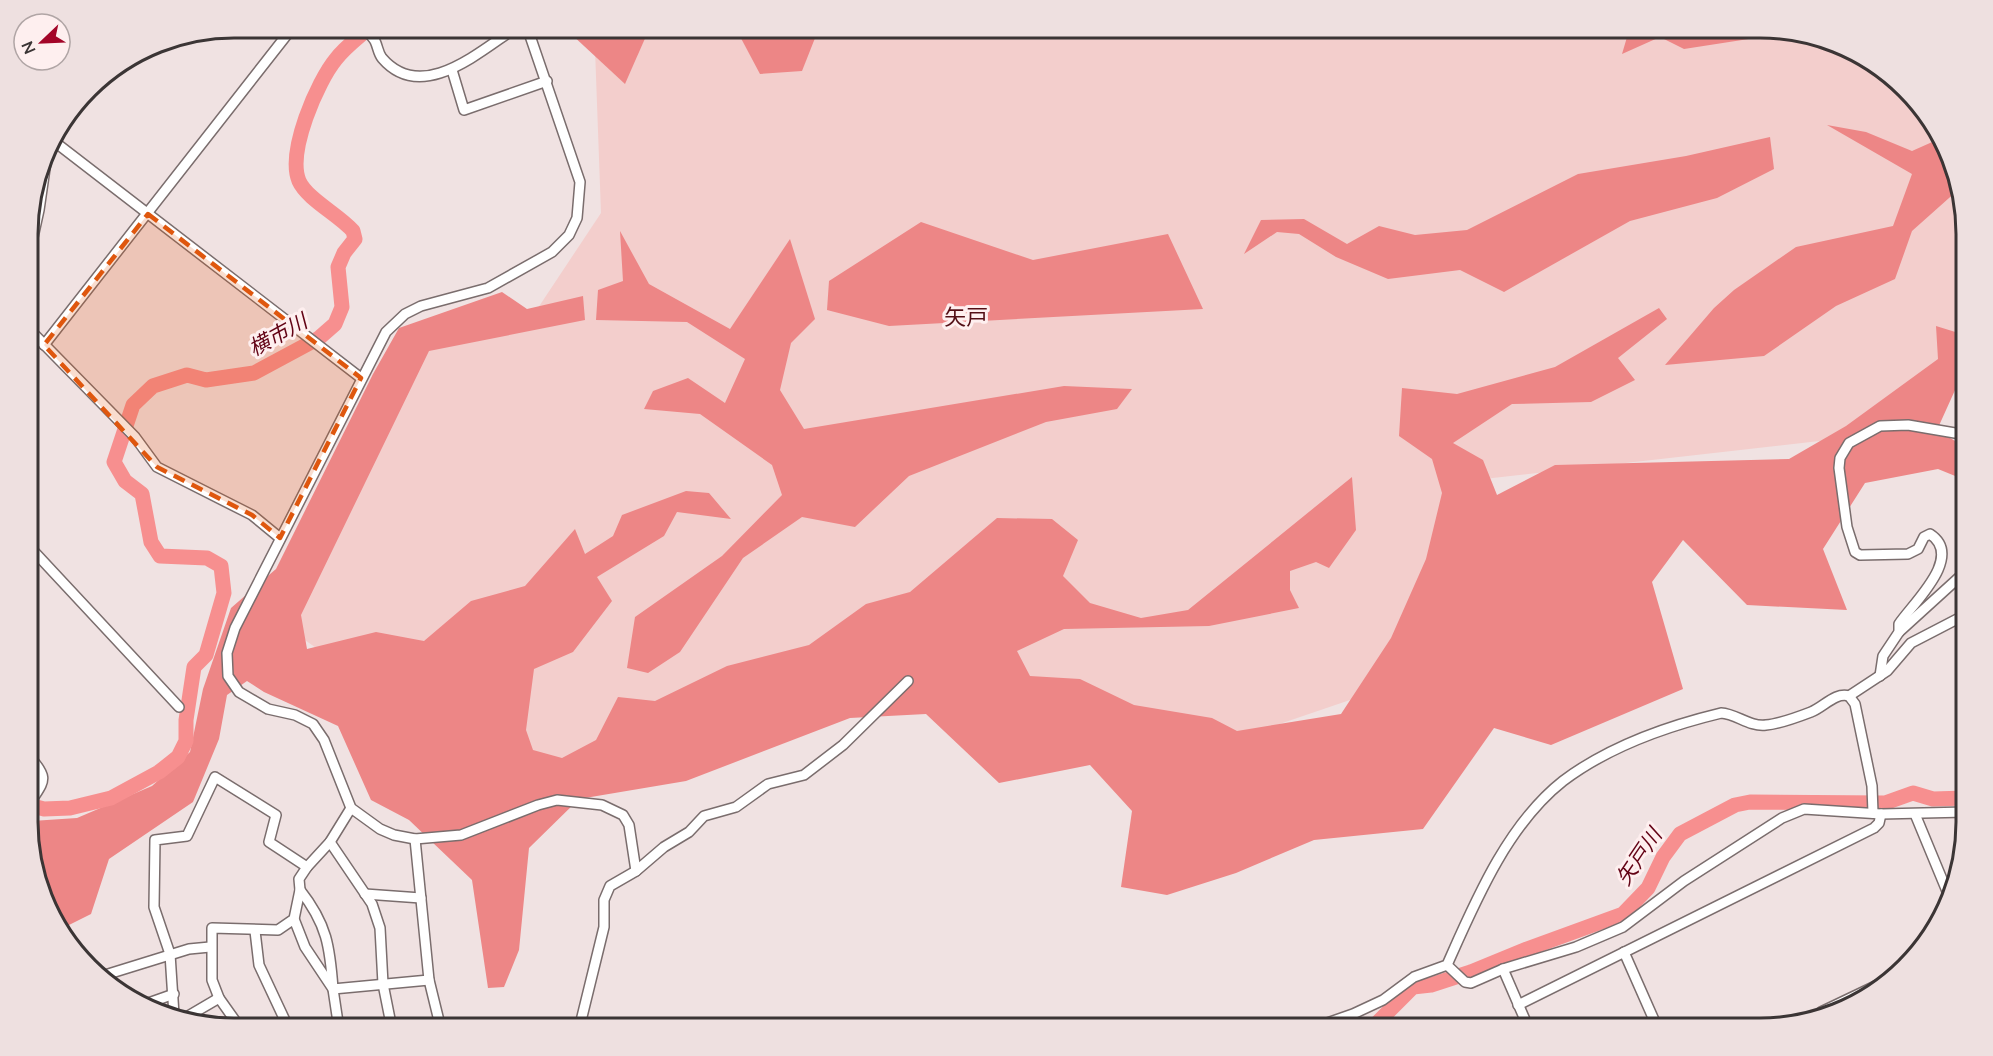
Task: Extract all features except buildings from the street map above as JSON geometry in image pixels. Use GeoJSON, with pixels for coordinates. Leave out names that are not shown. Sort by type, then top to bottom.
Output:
{"type":"FeatureCollection","features":[{"type":"Feature","properties":{"kind":"street"},"geometry":{"type":"LineString","coordinates":[[44,345],[284,38]]}},
{"type":"Feature","properties":{"kind":"street"},"geometry":{"type":"LineString","coordinates":[[372,38],[383,59],[408,75],[427,77],[452,70],[500,38]]}},
{"type":"Feature","properties":{"kind":"street"},"geometry":{"type":"LineString","coordinates":[[531,38],[580,182],[577,218],[569,235],[552,252],[488,288],[421,306],[405,314],[386,332],[235,628],[227,653],[228,676],[239,692],[253,702],[313,723],[324,740],[351,808],[394,836],[415,838],[461,835],[538,805],[557,800],[575,801],[602,805],[623,815],[629,825],[636,871]]}},
{"type":"Feature","properties":{"kind":"street"},"geometry":{"type":"LineString","coordinates":[[452,70],[464,110],[547,81]]}},
{"type":"Feature","properties":{"kind":"street"},"geometry":{"type":"LineString","coordinates":[[58,146],[361,378]]}},
{"type":"Feature","properties":{"kind":"street"},"geometry":{"type":"LineString","coordinates":[[38,339],[135,437],[158,466],[252,514],[280,538]]}},
{"type":"Feature","properties":{"kind":"street"},"geometry":{"type":"LineString","coordinates":[[1899,632],[1899,624],[1938,575],[1938,542],[1934,536],[1926,535],[1918,549],[1908,554],[1860,555],[1855,552],[1844,508],[1840,458],[1849,443],[1880,426],[1908,425],[1955,433]]}},
{"type":"Feature","properties":{"kind":"street"},"geometry":{"type":"LineString","coordinates":[[38,556],[179,706]]}},
{"type":"Feature","properties":{"kind":"street"},"geometry":{"type":"LineString","coordinates":[[1880,676],[1883,656],[1899,632],[1956,580]]}},
{"type":"Feature","properties":{"kind":"street"},"geometry":{"type":"LineString","coordinates":[[1849,696],[1880,676],[1911,643],[1956,620]]}},
{"type":"Feature","properties":{"kind":"street"},"geometry":{"type":"LineString","coordinates":[[582,1018],[604,927],[604,900],[610,886],[636,871],[664,847],[689,832],[704,816],[736,807],[768,784],[804,775],[843,745],[908,681]]}},
{"type":"Feature","properties":{"kind":"street"},"geometry":{"type":"LineString","coordinates":[[1342,1018],[1383,1000],[1413,977],[1447,965],[1511,840],[1536,808],[1562,782],[1597,759],[1638,739],[1721,712],[1732,714],[1746,723],[1765,726],[1813,712],[1843,694],[1849,696],[1855,704],[1879,823],[1874,828],[1518,1005]]}},
{"type":"Feature","properties":{"kind":"street"},"geometry":{"type":"LineString","coordinates":[[38,767],[44,779],[38,792]]}},
{"type":"Feature","properties":{"kind":"street"},"geometry":{"type":"LineString","coordinates":[[174,1009],[170,954],[154,907],[155,840],[187,836],[215,777],[276,815],[269,842],[307,867]]}},
{"type":"Feature","properties":{"kind":"street"},"geometry":{"type":"LineString","coordinates":[[333,989],[305,947],[294,919],[300,890],[299,879],[330,842],[351,808]]}},
{"type":"Feature","properties":{"kind":"street"},"geometry":{"type":"LineString","coordinates":[[1447,965],[1465,982],[1471,983],[1503,969],[1576,947],[1623,927],[1684,881],[1782,818],[1804,809],[1877,814],[1956,812]]}},
{"type":"Feature","properties":{"kind":"street"},"geometry":{"type":"LineString","coordinates":[[1915,813],[1945,886]]}},
{"type":"Feature","properties":{"kind":"street"},"geometry":{"type":"LineString","coordinates":[[415,838],[429,980],[438,1018]]}},
{"type":"Feature","properties":{"kind":"street"},"geometry":{"type":"LineString","coordinates":[[330,842],[372,904],[380,928],[383,984],[390,1018]]}},
{"type":"Feature","properties":{"kind":"street"},"geometry":{"type":"LineString","coordinates":[[300,890],[315,908],[325,928],[337,1018]]}},
{"type":"Feature","properties":{"kind":"street"},"geometry":{"type":"LineString","coordinates":[[365,894],[421,898]]}},
{"type":"Feature","properties":{"kind":"street"},"geometry":{"type":"LineString","coordinates":[[233,1018],[219,998],[212,980],[210,947],[212,928],[255,932],[278,930],[294,919]]}},
{"type":"Feature","properties":{"kind":"street"},"geometry":{"type":"LineString","coordinates":[[255,932],[259,965],[284,1018]]}},
{"type":"Feature","properties":{"kind":"street"},"geometry":{"type":"LineString","coordinates":[[109,974],[170,954],[210,947]]}},
{"type":"Feature","properties":{"kind":"street"},"geometry":{"type":"LineString","coordinates":[[1624,952],[1653,1018]]}},
{"type":"Feature","properties":{"kind":"street"},"geometry":{"type":"LineString","coordinates":[[1503,969],[1524,1018]]}},
{"type":"Feature","properties":{"kind":"street"},"geometry":{"type":"LineString","coordinates":[[333,989],[429,980]]}},
{"type":"Feature","properties":{"kind":"street"},"geometry":{"type":"LineString","coordinates":[[154,1001],[174,994]]}},
{"type":"Feature","properties":{"kind":"street"},"geometry":{"type":"LineString","coordinates":[[192,1014],[219,998]]}},
{"type":"Feature","properties":{"kind":"highlighted area"},"geometry":{"type":"Polygon","coordinates":[[[148,214],[361,378],[280,538],[252,515],[157,467],[44,345],[148,214]]]}},
{"type":"Feature","properties":{"kind":"shaded area"},"geometry":{"type":"Polygon","coordinates":[[[575,38],[645,38],[625,84],[575,38]]]}},
{"type":"Feature","properties":{"kind":"shaded area"},"geometry":{"type":"Polygon","coordinates":[[[606,38],[1759,38],[1785,39],[1810,44],[1846,58],[1889,86],[1907,104],[1922,125],[1941,159],[1954,208],[1956,234],[1956,372],[1837,439],[1475,480],[1394,685],[1192,754],[996,680],[505,781],[285,626],[423,344],[528,323],[601,213],[595,49],[606,38]]]}},
{"type":"Feature","properties":{"kind":"shaded area"},"geometry":{"type":"Polygon","coordinates":[[[741,38],[815,38],[802,71],[760,74],[741,38]]]}},
{"type":"Feature","properties":{"kind":"shaded area"},"geometry":{"type":"Polygon","coordinates":[[[1627,38],[1658,38],[1622,54],[1627,38]]]}},
{"type":"Feature","properties":{"kind":"shaded area"},"geometry":{"type":"Polygon","coordinates":[[[1662,38],[1755,38],[1684,49],[1662,38]]]}},
{"type":"Feature","properties":{"kind":"shaded area"},"geometry":{"type":"Polygon","coordinates":[[[1827,125],[1866,132],[1912,151],[1932,142],[1941,159],[1952,196],[1912,231],[1895,279],[1836,306],[1764,356],[1665,365],[1714,308],[1734,290],[1796,247],[1893,226],[1912,174],[1827,125]]]}},
{"type":"Feature","properties":{"kind":"shaded area"},"geometry":{"type":"Polygon","coordinates":[[[1770,137],[1774,169],[1717,198],[1630,221],[1504,292],[1460,270],[1388,279],[1336,257],[1299,234],[1277,232],[1244,254],[1261,220],[1304,219],[1347,244],[1379,226],[1415,235],[1467,230],[1578,174],[1686,156],[1770,137]]]}},
{"type":"Feature","properties":{"kind":"shaded area"},"geometry":{"type":"Polygon","coordinates":[[[921,222],[1033,260],[1168,234],[1203,309],[889,326],[827,310],[829,281],[921,222]]]}},
{"type":"Feature","properties":{"kind":"shaded area"},"geometry":{"type":"Polygon","coordinates":[[[620,231],[649,284],[730,329],[790,239],[815,319],[791,343],[780,390],[804,429],[1064,386],[1132,389],[1117,409],[1046,422],[909,476],[855,527],[802,517],[743,558],[680,652],[648,673],[627,668],[635,617],[722,556],[782,495],[772,465],[700,414],[644,409],[653,391],[688,378],[725,403],[745,359],[687,322],[596,320],[598,290],[623,281],[620,231]]]}},
{"type":"Feature","properties":{"kind":"shaded area"},"geometry":{"type":"Polygon","coordinates":[[[502,292],[527,309],[583,296],[585,320],[429,351],[301,615],[307,649],[376,632],[424,641],[471,601],[525,586],[575,529],[585,554],[613,536],[622,515],[686,491],[709,493],[731,519],[677,512],[664,536],[597,577],[612,601],[573,652],[534,669],[526,730],[533,750],[562,758],[596,740],[618,697],[655,701],[727,666],[809,645],[866,604],[910,592],[997,518],[1052,519],[1078,540],[1063,576],[1090,603],[1141,618],[1188,610],[1352,477],[1356,530],[1329,568],[1316,562],[1290,571],[1290,590],[1299,608],[1209,626],[1064,629],[1017,651],[1030,676],[1080,679],[1134,705],[1212,718],[1237,731],[1341,714],[1391,638],[1426,559],[1442,493],[1432,459],[1399,436],[1402,388],[1457,394],[1555,367],[1659,308],[1667,319],[1618,358],[1635,380],[1591,402],[1512,404],[1453,443],[1483,460],[1497,495],[1555,465],[1789,459],[1846,426],[1938,359],[1936,326],[1956,332],[1956,388],[1937,430],[1956,442],[1956,476],[1938,469],[1865,483],[1823,549],[1847,610],[1747,605],[1683,540],[1652,582],[1683,689],[1551,745],[1494,728],[1423,829],[1314,840],[1236,873],[1167,895],[1121,887],[1132,811],[1090,765],[999,783],[926,714],[850,718],[686,781],[579,799],[529,848],[519,950],[504,987],[488,988],[472,880],[409,820],[371,800],[338,726],[264,692],[247,681],[227,695],[219,739],[193,802],[109,859],[91,914],[68,926],[52,897],[44,873],[39,848],[38,821],[77,818],[152,786],[190,752],[203,689],[231,608],[276,569],[373,374],[399,328],[502,292]]]}},
{"type":"Feature","properties":{"kind":"waterway","name":"横市川"},"geometry":{"type":"LineString","coordinates":[[38,807],[70,808],[111,798],[159,772],[178,757],[186,741],[186,720],[194,667],[206,655],[224,593],[221,566],[207,558],[160,556],[151,542],[142,494],[125,481],[114,462],[133,405],[153,386],[187,375],[206,380],[254,373],[319,338],[335,324],[342,307],[338,267],[344,253],[355,239],[353,231],[347,225],[303,188],[296,168],[297,153],[306,118],[328,70],[344,50],[358,38]]}},
{"type":"Feature","properties":{"kind":"waterway","name":"矢戸川"},"geometry":{"type":"LineString","coordinates":[[1382,1018],[1413,987],[1431,985],[1471,972],[1623,914],[1648,888],[1663,857],[1680,834],[1735,805],[1750,802],[1885,803],[1913,793],[1933,799],[1956,798]]}},
{"type":"Feature","properties":{"kind":"district","name":"矢戸"},"geometry":{"type":"Point","coordinates":[966,317]}}]}
